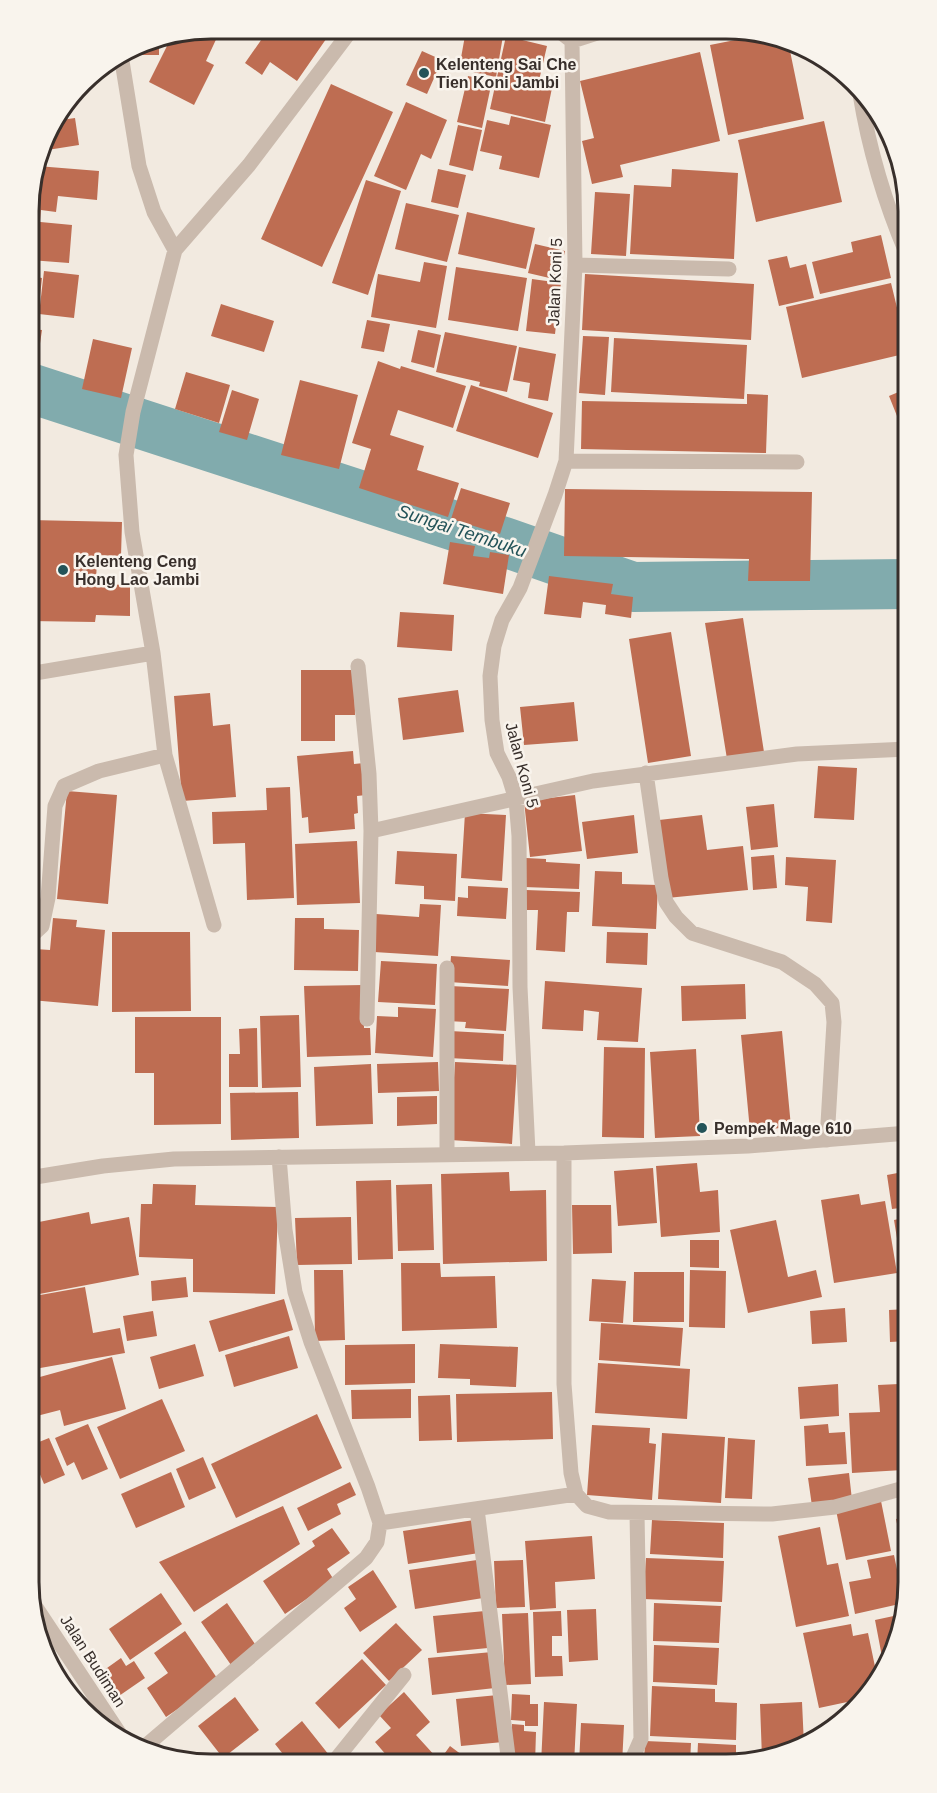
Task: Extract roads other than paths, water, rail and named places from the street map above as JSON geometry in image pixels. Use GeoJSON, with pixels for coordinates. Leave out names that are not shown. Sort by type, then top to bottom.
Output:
{"type":"FeatureCollection","features":[{"type":"Feature","properties":{"kind":"street"},"geometry":{"type":"LineString","coordinates":[[214,925],[165,755],[153,653],[132,532],[126,455],[133,412],[175,250],[249,165],[344,39]]}},
{"type":"Feature","properties":{"kind":"street"},"geometry":{"type":"LineString","coordinates":[[570,39],[573,41],[579,39]]}},
{"type":"Feature","properties":{"kind":"street","name":"Jalan Koni 5"},"geometry":{"type":"LineString","coordinates":[[528,1152],[520,987],[519,836],[516,800],[509,777],[497,753],[492,720],[490,676],[494,646],[502,620],[520,588],[566,461],[575,265],[573,41]]}},
{"type":"Feature","properties":{"kind":"street"},"geometry":{"type":"LineString","coordinates":[[123,63],[140,166],[154,212],[175,250]]}},
{"type":"Feature","properties":{"kind":"street"},"geometry":{"type":"LineString","coordinates":[[863,108],[877,170],[898,233]]}},
{"type":"Feature","properties":{"kind":"street"},"geometry":{"type":"LineString","coordinates":[[575,265],[729,269]]}},
{"type":"Feature","properties":{"kind":"street"},"geometry":{"type":"LineString","coordinates":[[566,461],[797,462]]}},
{"type":"Feature","properties":{"kind":"street"},"geometry":{"type":"LineString","coordinates":[[39,672],[153,653]]}},
{"type":"Feature","properties":{"kind":"street"},"geometry":{"type":"LineString","coordinates":[[358,666],[369,774],[371,831],[367,1019]]}},
{"type":"Feature","properties":{"kind":"street"},"geometry":{"type":"LineString","coordinates":[[371,831],[593,781],[797,754],[898,749]]}},
{"type":"Feature","properties":{"kind":"street"},"geometry":{"type":"LineString","coordinates":[[39,929],[42,926],[48,898],[55,806],[64,786],[99,771],[165,755]]}},
{"type":"Feature","properties":{"kind":"street"},"geometry":{"type":"LineString","coordinates":[[646,773],[661,878],[666,902],[676,917],[692,933],[782,962],[815,984],[832,1004],[834,1022],[827,1140]]}},
{"type":"Feature","properties":{"kind":"street"},"geometry":{"type":"LineString","coordinates":[[447,968],[447,1155]]}},
{"type":"Feature","properties":{"kind":"street"},"geometry":{"type":"LineString","coordinates":[[39,1176],[103,1166],[174,1160],[564,1153],[748,1146],[898,1134]]}},
{"type":"Feature","properties":{"kind":"street"},"geometry":{"type":"LineString","coordinates":[[564,1153],[564,1384],[570,1473],[576,1494],[587,1506],[609,1512],[772,1514],[835,1507],[898,1490]]}},
{"type":"Feature","properties":{"kind":"street"},"geometry":{"type":"LineString","coordinates":[[150,1742],[366,1558],[377,1542],[380,1523],[311,1342],[295,1292],[285,1230],[279,1157]]}},
{"type":"Feature","properties":{"kind":"street"},"geometry":{"type":"LineString","coordinates":[[380,1523],[576,1494]]}},
{"type":"Feature","properties":{"kind":"street"},"geometry":{"type":"LineString","coordinates":[[477,1509],[508,1754]]}},
{"type":"Feature","properties":{"kind":"street"},"geometry":{"type":"LineString","coordinates":[[634,1754],[641,1739],[637,1513]]}},
{"type":"Feature","properties":{"kind":"street","name":"Jalan Budiman"},"geometry":{"type":"LineString","coordinates":[[42,1617],[112,1723]]}},
{"type":"Feature","properties":{"kind":"street"},"geometry":{"type":"LineString","coordinates":[[340,1754],[404,1675]]}},
{"type":"Feature","properties":{"kind":"waterway","name":"Sungai Tembuku"},"geometry":{"type":"LineString","coordinates":[[39,391],[507,543],[633,587],[898,584]]}},
{"type":"Feature","properties":{"kind":"place","name":"Kelenteng Sai Che Tien Koni Jambi"},"geometry":{"type":"Point","coordinates":[424,73]}},
{"type":"Feature","properties":{"kind":"place","name":"Kelenteng Ceng Hong Lao Jambi"},"geometry":{"type":"Point","coordinates":[63,570]}},
{"type":"Feature","properties":{"kind":"place","name":"Pempek Mage 610"},"geometry":{"type":"Point","coordinates":[702,1128]}}]}
